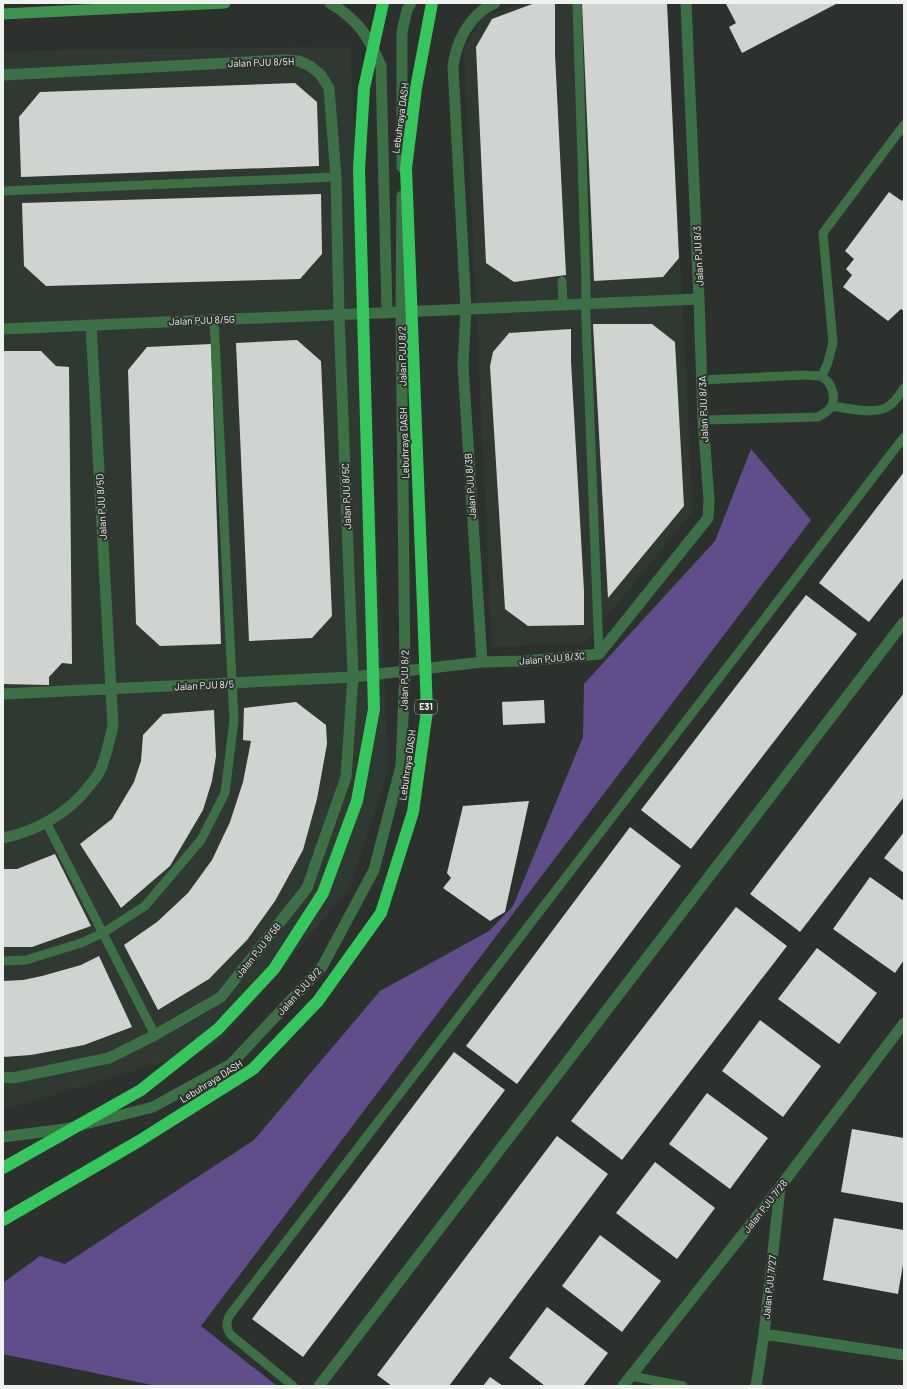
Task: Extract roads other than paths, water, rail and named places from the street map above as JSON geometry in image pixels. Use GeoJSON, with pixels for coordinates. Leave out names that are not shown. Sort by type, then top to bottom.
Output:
{"type":"FeatureCollection","features":[{"type":"Feature","properties":{"kind":"highway"},"geometry":{"type":"LineString","coordinates":[[3,1168],[141,1090],[218,1029],[274,969],[324,893],[357,801],[374,709],[359,169],[364,88],[383,3]]}},
{"type":"Feature","properties":{"kind":"highway","name":"Lebuhraya DASH"},"geometry":{"type":"LineString","coordinates":[[3,1220],[139,1141],[253,1068],[318,1001],[381,913],[413,812],[426,711],[406,168],[416,88],[432,3]]}},
{"type":"Feature","properties":{"kind":"main road"},"geometry":{"type":"LineString","coordinates":[[3,14],[225,3]]}},
{"type":"Feature","properties":{"kind":"street"},"geometry":{"type":"LineString","coordinates":[[330,3],[344,11],[363,30],[373,46],[381,66],[387,312]]}},
{"type":"Feature","properties":{"kind":"street","name":"Jalan PJU 8/2"},"geometry":{"type":"LineString","coordinates":[[3,1137],[65,1130],[154,1107],[231,1064],[322,967],[374,870],[401,766],[405,671],[401,312],[402,32],[407,10],[411,3]]}},
{"type":"Feature","properties":{"kind":"street"},"geometry":{"type":"LineString","coordinates":[[466,309],[453,67],[455,53],[466,28],[485,7],[495,3]]}},
{"type":"Feature","properties":{"kind":"street","name":"Jalan PJU 8/3"},"geometry":{"type":"LineString","coordinates":[[401,312],[699,299],[686,3]]}},
{"type":"Feature","properties":{"kind":"street","name":"Jalan PJU 8/5H"},"geometry":{"type":"LineString","coordinates":[[3,75],[283,60],[299,61],[310,66],[320,74],[329,88],[336,177],[339,314]]}},
{"type":"Feature","properties":{"kind":"street","name":"Jalan PJU 8/3A"},"geometry":{"type":"LineString","coordinates":[[699,299],[703,420],[709,500],[708,518]]}},
{"type":"Feature","properties":{"kind":"street","name":"Jalan PJU 8/3B"},"geometry":{"type":"LineString","coordinates":[[466,309],[463,366],[482,662]]}},
{"type":"Feature","properties":{"kind":"street","name":"Jalan PJU 8/5G"},"geometry":{"type":"LineString","coordinates":[[3,329],[401,312]]}},
{"type":"Feature","properties":{"kind":"street","name":"Jalan PJU 8/5C"},"geometry":{"type":"LineString","coordinates":[[339,314],[354,677]]}},
{"type":"Feature","properties":{"kind":"street","name":"Jalan PJU 8/5D"},"geometry":{"type":"LineString","coordinates":[[3,838],[29,830],[46,822],[63,812],[82,796],[99,773],[113,726],[90,325]]}},
{"type":"Feature","properties":{"kind":"street","name":"Jalan PJU 8/3C"},"geometry":{"type":"LineString","coordinates":[[405,671],[482,662],[526,661],[599,654],[708,518]]}},
{"type":"Feature","properties":{"kind":"street"},"geometry":{"type":"LineString","coordinates":[[319,1386],[904,622]]}},
{"type":"Feature","properties":{"kind":"street","name":"Jalan PJU 8/5"},"geometry":{"type":"LineString","coordinates":[[3,694],[354,677],[405,671]]}},
{"type":"Feature","properties":{"kind":"street","name":"Jalan PJU 8/5B"},"geometry":{"type":"LineString","coordinates":[[3,1077],[13,1078],[109,1058],[155,1035],[221,997],[307,888],[346,777],[354,677]]}},
{"type":"Feature","properties":{"kind":"street","name":"Jalan PJU 7/28"},"geometry":{"type":"LineString","coordinates":[[623,1386],[780,1187],[904,1023]]}},
{"type":"Feature","properties":{"kind":"street","name":"Jalan PJU 7/27"},"geometry":{"type":"LineString","coordinates":[[756,1386],[764,1334],[780,1187]]}},
{"type":"Feature","properties":{"kind":"street"},"geometry":{"type":"LineString","coordinates":[[764,1334],[904,1355]]}},
{"type":"Feature","properties":{"kind":"lane"},"geometry":{"type":"LineString","coordinates":[[577,3],[599,654]]}},
{"type":"Feature","properties":{"kind":"lane"},"geometry":{"type":"LineString","coordinates":[[822,376],[828,362],[833,343],[823,233],[904,125]]}},
{"type":"Feature","properties":{"kind":"lane"},"geometry":{"type":"LineString","coordinates":[[3,191],[336,177]]}},
{"type":"Feature","properties":{"kind":"lane"},"geometry":{"type":"LineString","coordinates":[[562,281],[563,305]]}},
{"type":"Feature","properties":{"kind":"lane"},"geometry":{"type":"LineString","coordinates":[[3,961],[26,960],[81,943],[103,933],[145,906],[201,840],[225,793],[234,720],[214,320]]}},
{"type":"Feature","properties":{"kind":"lane"},"geometry":{"type":"LineString","coordinates":[[702,380],[806,375],[822,376],[833,390],[832,406],[818,417],[703,420]]}},
{"type":"Feature","properties":{"kind":"lane"},"geometry":{"type":"LineString","coordinates":[[832,406],[858,411],[875,411],[890,406],[904,388]]}},
{"type":"Feature","properties":{"kind":"lane"},"geometry":{"type":"LineString","coordinates":[[293,1386],[231,1335],[227,1329],[226,1323],[229,1316],[904,437]]}},
{"type":"Feature","properties":{"kind":"lane"},"geometry":{"type":"LineString","coordinates":[[46,822],[155,1035]]}},
{"type":"Feature","properties":{"kind":"lane"},"geometry":{"type":"LineString","coordinates":[[631,1376],[683,1386]]}}]}
